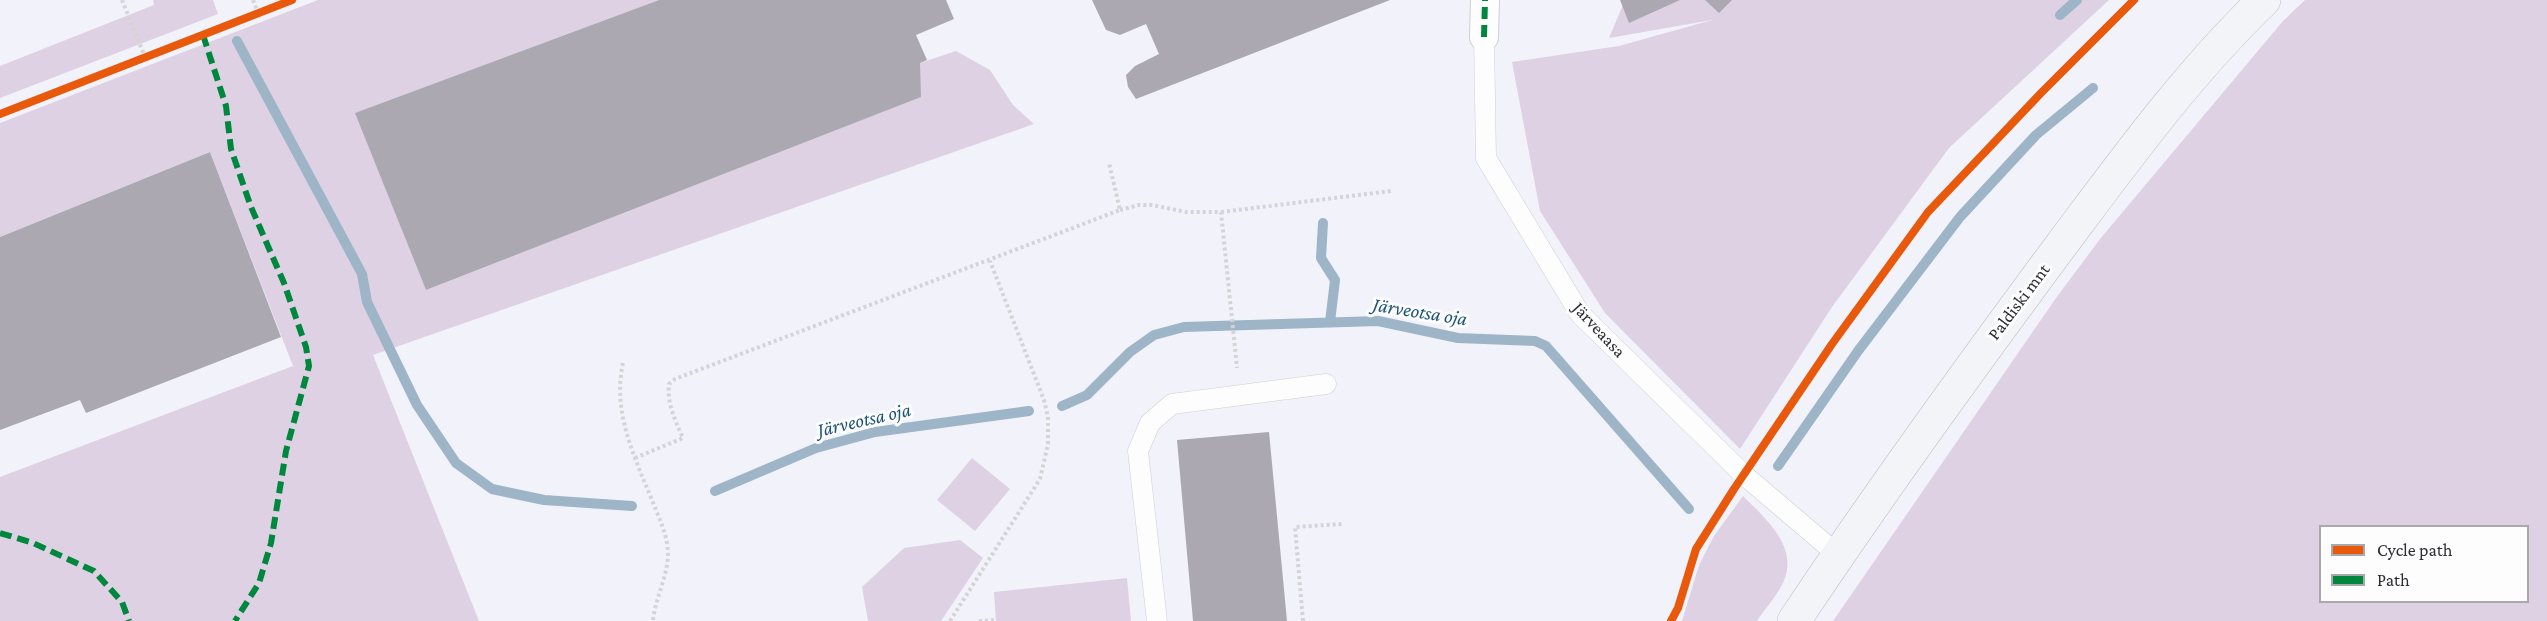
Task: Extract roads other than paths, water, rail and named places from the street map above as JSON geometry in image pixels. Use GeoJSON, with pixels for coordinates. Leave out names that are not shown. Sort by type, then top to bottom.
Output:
{"type":"FeatureCollection","features":[{"type":"Feature","properties":{"kind":"main road","name":"Paldiski mnt"},"geometry":{"type":"LineString","coordinates":[[1794,621],[1993,336],[2144,135],[2243,20],[2264,0]]}},
{"type":"Feature","properties":{"kind":"street"},"geometry":{"type":"LineString","coordinates":[[1484,37],[1485,0]]}},
{"type":"Feature","properties":{"kind":"lane","name":"Järveaasa"},"geometry":{"type":"LineString","coordinates":[[1484,37],[1486,158],[1580,314],[1743,475],[1838,555]]}},
{"type":"Feature","properties":{"kind":"lane"},"geometry":{"type":"LineString","coordinates":[[1157,621],[1138,451],[1150,423],[1172,404],[1326,384]]}},
{"type":"Feature","properties":{"kind":"waterway","name":"Järveotsa oja"},"geometry":{"type":"LineString","coordinates":[[2060,15],[2077,0]]}},
{"type":"Feature","properties":{"kind":"waterway"},"geometry":{"type":"LineString","coordinates":[[237,41],[362,274],[367,302],[417,405],[456,463],[492,489],[544,500],[632,506]]}},
{"type":"Feature","properties":{"kind":"waterway","name":"Järveotsa oja"},"geometry":{"type":"LineString","coordinates":[[1778,466],[1858,351],[1960,217],[2036,135],[2093,88]]}},
{"type":"Feature","properties":{"kind":"waterway"},"geometry":{"type":"LineString","coordinates":[[1323,223],[1321,258],[1335,280],[1330,322]]}},
{"type":"Feature","properties":{"kind":"waterway","name":"Järveotsa oja"},"geometry":{"type":"LineString","coordinates":[[1062,406],[1087,395],[1130,352],[1154,335],[1184,327],[1378,321],[1458,338],[1535,341],[1546,346],[1689,509]]}},
{"type":"Feature","properties":{"kind":"waterway","name":"Järveotsa oja"},"geometry":{"type":"LineString","coordinates":[[715,491],[816,448],[875,432],[1029,411]]}}]}
